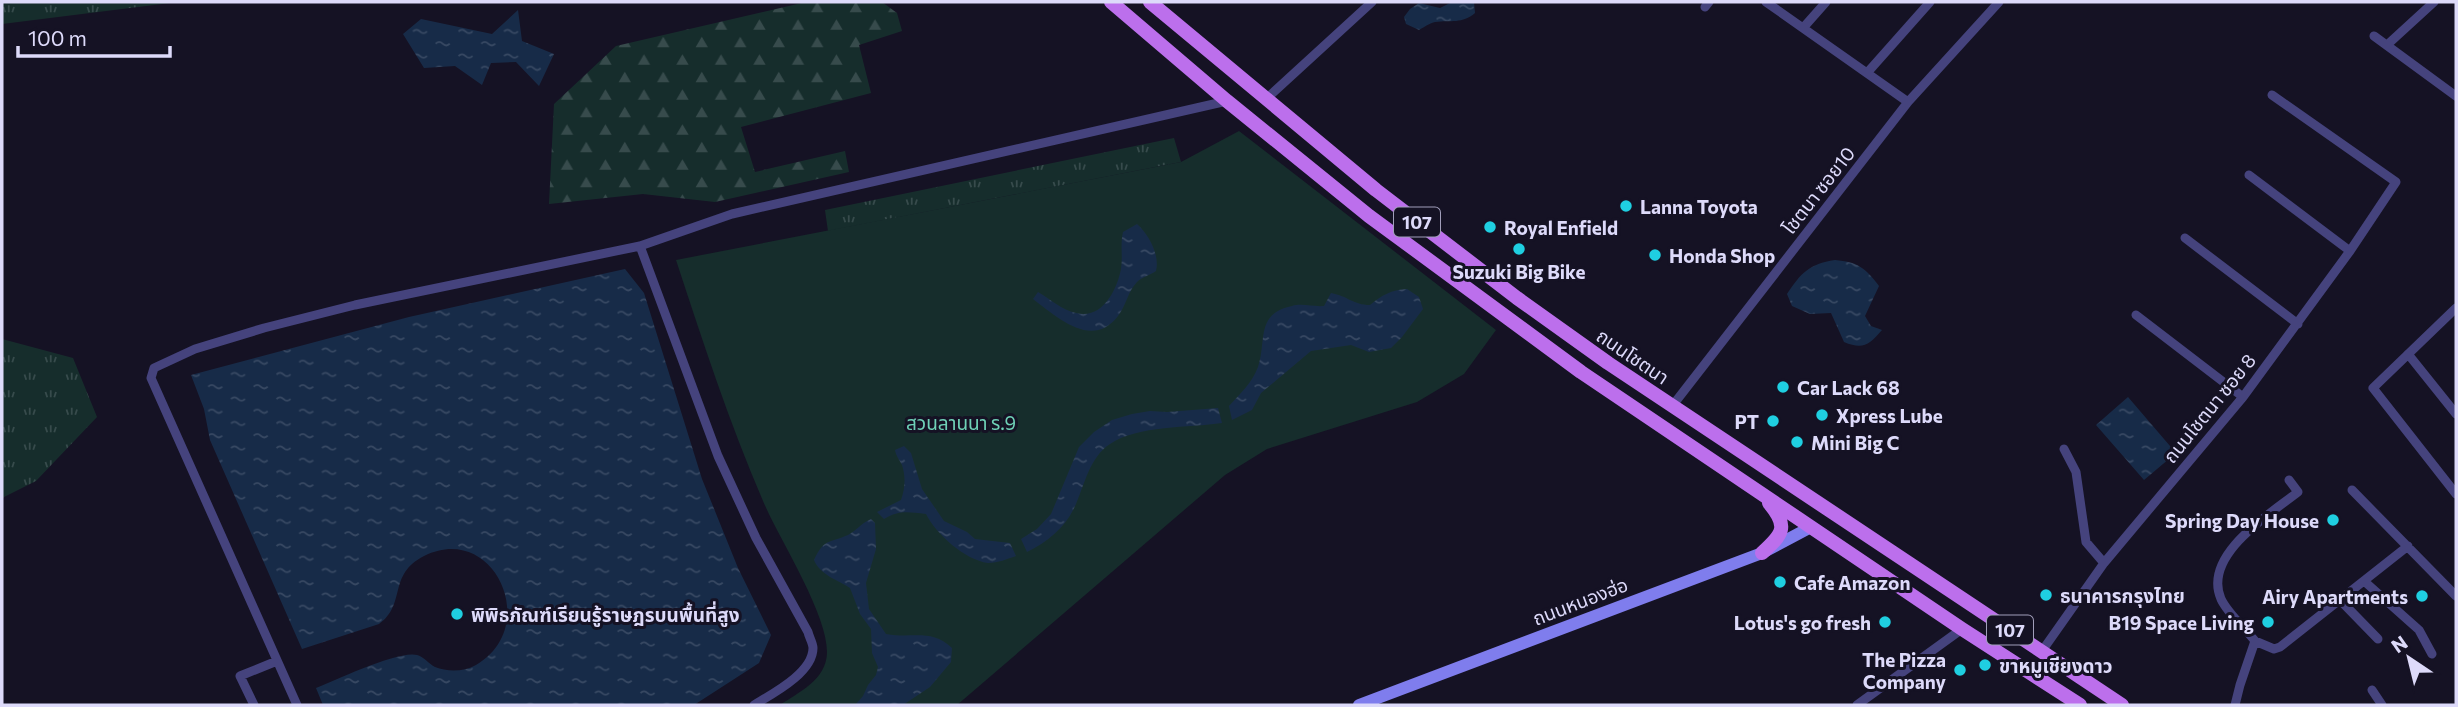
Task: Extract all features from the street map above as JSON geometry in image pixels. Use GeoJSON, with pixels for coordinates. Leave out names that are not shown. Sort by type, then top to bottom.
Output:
{"type":"FeatureCollection","features":[{"type":"Feature","properties":{"kind":"main road","name":"107"},"geometry":{"type":"LineString","coordinates":[[1111,2],[1227,101],[1369,216],[1581,372],[1962,629],[2080,705]]}},
{"type":"Feature","properties":{"kind":"main road","name":"ถนนโชตนา"},"geometry":{"type":"LineString","coordinates":[[1150,2],[1376,190],[1517,298],[1595,354],[2122,705]]}},
{"type":"Feature","properties":{"kind":"main road"},"geometry":{"type":"LineString","coordinates":[[1581,372],[1595,354]]}},
{"type":"Feature","properties":{"kind":"main road"},"geometry":{"type":"LineString","coordinates":[[1762,553],[1779,538],[1782,526],[1778,514],[1763,496]]}},
{"type":"Feature","properties":{"kind":"main road"},"geometry":{"type":"LineString","coordinates":[[1811,527],[1825,506]]}},
{"type":"Feature","properties":{"kind":"main road","name":"ถนนหนองฮ่อ"},"geometry":{"type":"LineString","coordinates":[[1359,705],[1762,553],[1811,527]]}},
{"type":"Feature","properties":{"kind":"street"},"geometry":{"type":"LineString","coordinates":[[1266,99],[1372,2]]}},
{"type":"Feature","properties":{"kind":"street"},"geometry":{"type":"LineString","coordinates":[[1766,2],[1908,102]]}},
{"type":"Feature","properties":{"kind":"street"},"geometry":{"type":"LineString","coordinates":[[1804,28],[1826,2]]}},
{"type":"Feature","properties":{"kind":"street"},"geometry":{"type":"LineString","coordinates":[[1867,73],[1930,2]]}},
{"type":"Feature","properties":{"kind":"street","name":"โชตนา ซอย10"},"geometry":{"type":"LineString","coordinates":[[1673,405],[1908,102],[1999,2]]}},
{"type":"Feature","properties":{"kind":"street"},"geometry":{"type":"LineString","coordinates":[[2387,45],[2434,2]]}},
{"type":"Feature","properties":{"kind":"street"},"geometry":{"type":"LineString","coordinates":[[2374,36],[2456,96]]}},
{"type":"Feature","properties":{"kind":"street","name":"ถนนโชตนา ซอย 8"},"geometry":{"type":"LineString","coordinates":[[2042,650],[2104,563],[2243,397],[2350,251],[2396,182],[2272,95]]}},
{"type":"Feature","properties":{"kind":"street"},"geometry":{"type":"LineString","coordinates":[[297,705],[151,378],[154,368],[165,361],[264,328],[355,305],[640,246],[732,214],[1227,101]]}},
{"type":"Feature","properties":{"kind":"street"},"geometry":{"type":"LineString","coordinates":[[2249,175],[2350,251]]}},
{"type":"Feature","properties":{"kind":"street"},"geometry":{"type":"LineString","coordinates":[[2185,238],[2298,324]]}},
{"type":"Feature","properties":{"kind":"street"},"geometry":{"type":"LineString","coordinates":[[640,246],[718,456],[756,538],[808,632],[813,649],[808,666],[787,684],[754,705]]}},
{"type":"Feature","properties":{"kind":"street"},"geometry":{"type":"LineString","coordinates":[[2456,308],[2373,388],[2456,494]]}},
{"type":"Feature","properties":{"kind":"street"},"geometry":{"type":"LineString","coordinates":[[2136,315],[2243,397]]}},
{"type":"Feature","properties":{"kind":"street"},"geometry":{"type":"LineString","coordinates":[[2408,354],[2456,414]]}},
{"type":"Feature","properties":{"kind":"street"},"geometry":{"type":"LineString","coordinates":[[2064,449],[2076,472],[2086,542],[2104,563]]}},
{"type":"Feature","properties":{"kind":"street"},"geometry":{"type":"LineString","coordinates":[[2289,480],[2298,492],[2237,542],[2225,557],[2218,576],[2222,600],[2255,641],[2274,649],[2280,647],[2408,546]]}},
{"type":"Feature","properties":{"kind":"street"},"geometry":{"type":"LineString","coordinates":[[2352,490],[2456,596]]}},
{"type":"Feature","properties":{"kind":"street"},"geometry":{"type":"LineString","coordinates":[[2364,581],[2419,630],[2432,654]]}},
{"type":"Feature","properties":{"kind":"street"},"geometry":{"type":"LineString","coordinates":[[2340,600],[2378,639]]}},
{"type":"Feature","properties":{"kind":"street"},"geometry":{"type":"LineString","coordinates":[[1857,705],[1962,629]]}},
{"type":"Feature","properties":{"kind":"street"},"geometry":{"type":"LineString","coordinates":[[2235,705],[2255,641]]}},
{"type":"Feature","properties":{"kind":"street"},"geometry":{"type":"LineString","coordinates":[[254,705],[240,676],[278,661]]}},
{"type":"Feature","properties":{"kind":"street"},"geometry":{"type":"LineString","coordinates":[[2371,691],[2382,705]]}},
{"type":"Feature","properties":{"kind":"green space"},"geometry":{"type":"Polygon","coordinates":[[[2,2],[178,2],[2,24],[2,2]]]}},
{"type":"Feature","properties":{"kind":"green space"},"geometry":{"type":"Polygon","coordinates":[[[806,2],[882,2],[897,13],[902,31],[859,45],[871,93],[741,127],[755,172],[845,151],[849,172],[715,202],[643,194],[549,204],[554,104],[616,46],[806,2]]]}},
{"type":"Feature","properties":{"kind":"green space","name":"สวนลานนา ร.9"},"geometry":{"type":"Polygon","coordinates":[[[1239,131],[1496,330],[1464,374],[1417,402],[1267,449],[1225,475],[957,705],[780,705],[803,690],[822,671],[827,653],[825,637],[820,618],[770,517],[751,471],[717,382],[676,260],[1181,162],[1239,131]]]}},
{"type":"Feature","properties":{"kind":"green space"},"geometry":{"type":"Polygon","coordinates":[[[1174,138],[1181,162],[828,231],[825,210],[1174,138]]]}},
{"type":"Feature","properties":{"kind":"green space"},"geometry":{"type":"Polygon","coordinates":[[[2,339],[73,358],[97,417],[36,481],[2,498],[2,339]]]}},
{"type":"Feature","properties":{"kind":"water"},"geometry":{"type":"Polygon","coordinates":[[[1452,2],[1474,2],[1475,13],[1461,20],[1433,23],[1419,30],[1406,24],[1404,17],[1419,3],[1440,8],[1452,2]]]}},
{"type":"Feature","properties":{"kind":"water"},"geometry":{"type":"Polygon","coordinates":[[[518,10],[522,41],[554,54],[539,86],[516,62],[491,63],[482,85],[455,66],[424,68],[403,34],[421,19],[492,34],[518,10]]]}},
{"type":"Feature","properties":{"kind":"water"},"geometry":{"type":"Polygon","coordinates":[[[1137,224],[1152,246],[1156,271],[1137,282],[1121,312],[1108,326],[1097,330],[1075,327],[1033,299],[1038,292],[1076,313],[1085,314],[1101,308],[1112,294],[1119,277],[1123,232],[1137,224]]]}},
{"type":"Feature","properties":{"kind":"water"},"geometry":{"type":"Polygon","coordinates":[[[1835,260],[1860,267],[1879,286],[1865,316],[1871,326],[1882,330],[1865,345],[1856,346],[1844,342],[1831,313],[1810,314],[1792,306],[1787,294],[1807,271],[1819,264],[1835,260]]]}},
{"type":"Feature","properties":{"kind":"water"},"geometry":{"type":"Polygon","coordinates":[[[625,269],[644,293],[702,479],[738,568],[771,635],[759,663],[694,705],[323,705],[316,688],[396,657],[417,655],[435,667],[450,670],[476,665],[496,648],[506,627],[507,605],[501,583],[489,565],[471,553],[449,549],[424,556],[405,572],[393,608],[379,624],[302,649],[210,440],[204,409],[191,375],[409,317],[625,269]]]}},
{"type":"Feature","properties":{"kind":"water"},"geometry":{"type":"Polygon","coordinates":[[[1407,289],[1419,297],[1423,309],[1391,348],[1369,352],[1351,345],[1311,351],[1261,393],[1252,410],[1232,420],[1229,406],[1258,367],[1265,329],[1272,315],[1296,305],[1324,306],[1331,293],[1359,304],[1370,305],[1387,294],[1407,289]]]}},
{"type":"Feature","properties":{"kind":"water"},"geometry":{"type":"Polygon","coordinates":[[[2128,397],[2176,453],[2144,480],[2096,425],[2128,397]]]}},
{"type":"Feature","properties":{"kind":"water"},"geometry":{"type":"Polygon","coordinates":[[[1218,408],[1222,423],[1135,433],[1103,449],[1093,463],[1067,520],[1050,538],[1027,552],[1021,539],[1037,529],[1051,514],[1079,447],[1094,432],[1112,420],[1132,414],[1218,408]]]}},
{"type":"Feature","properties":{"kind":"water"},"geometry":{"type":"Polygon","coordinates":[[[904,446],[911,453],[922,489],[944,521],[975,539],[1010,543],[1016,556],[988,563],[970,557],[944,538],[926,514],[899,513],[884,519],[877,512],[901,500],[904,474],[895,450],[904,446]]]}},
{"type":"Feature","properties":{"kind":"water"},"geometry":{"type":"Polygon","coordinates":[[[871,519],[875,523],[876,549],[866,583],[869,609],[886,634],[929,636],[952,648],[951,662],[930,687],[903,705],[855,705],[876,675],[878,667],[872,653],[871,629],[860,614],[850,588],[825,573],[814,560],[824,545],[848,535],[871,519]]]}},
{"type":"Feature","properties":{"kind":"place","name":"Lanna Toyota"},"geometry":{"type":"Point","coordinates":[1626,206]}},
{"type":"Feature","properties":{"kind":"place","name":"Royal Enfield"},"geometry":{"type":"Point","coordinates":[1490,227]}},
{"type":"Feature","properties":{"kind":"place","name":"Suzuki Big Bike"},"geometry":{"type":"Point","coordinates":[1519,249]}},
{"type":"Feature","properties":{"kind":"place","name":"Honda Shop"},"geometry":{"type":"Point","coordinates":[1655,255]}},
{"type":"Feature","properties":{"kind":"place","name":"Car Lack 68"},"geometry":{"type":"Point","coordinates":[1783,387]}},
{"type":"Feature","properties":{"kind":"place","name":"Xpress Lube"},"geometry":{"type":"Point","coordinates":[1822,415]}},
{"type":"Feature","properties":{"kind":"place","name":"PT"},"geometry":{"type":"Point","coordinates":[1773,421]}},
{"type":"Feature","properties":{"kind":"place","name":"Mini Big C"},"geometry":{"type":"Point","coordinates":[1797,442]}},
{"type":"Feature","properties":{"kind":"place","name":"Spring Day House"},"geometry":{"type":"Point","coordinates":[2333,520]}},
{"type":"Feature","properties":{"kind":"place","name":"Cafe Amazon"},"geometry":{"type":"Point","coordinates":[1780,582]}},
{"type":"Feature","properties":{"kind":"place","name":"ธนาคารกรุงไทย"},"geometry":{"type":"Point","coordinates":[2046,595]}},
{"type":"Feature","properties":{"kind":"place","name":"Airy Apartments"},"geometry":{"type":"Point","coordinates":[2422,596]}},
{"type":"Feature","properties":{"kind":"place","name":"พิพิธภัณฑ์เรียนรู้ราษฎรบนพื้นที่สูง"},"geometry":{"type":"Point","coordinates":[457,614]}},
{"type":"Feature","properties":{"kind":"place","name":"Lotus's go fresh"},"geometry":{"type":"Point","coordinates":[1885,622]}},
{"type":"Feature","properties":{"kind":"place","name":"B19 Space Living"},"geometry":{"type":"Point","coordinates":[2268,622]}},
{"type":"Feature","properties":{"kind":"place","name":"ขาหมูเชียงดาว"},"geometry":{"type":"Point","coordinates":[1985,665]}},
{"type":"Feature","properties":{"kind":"place","name":"The Pizza Company"},"geometry":{"type":"Point","coordinates":[1960,670]}}]}
